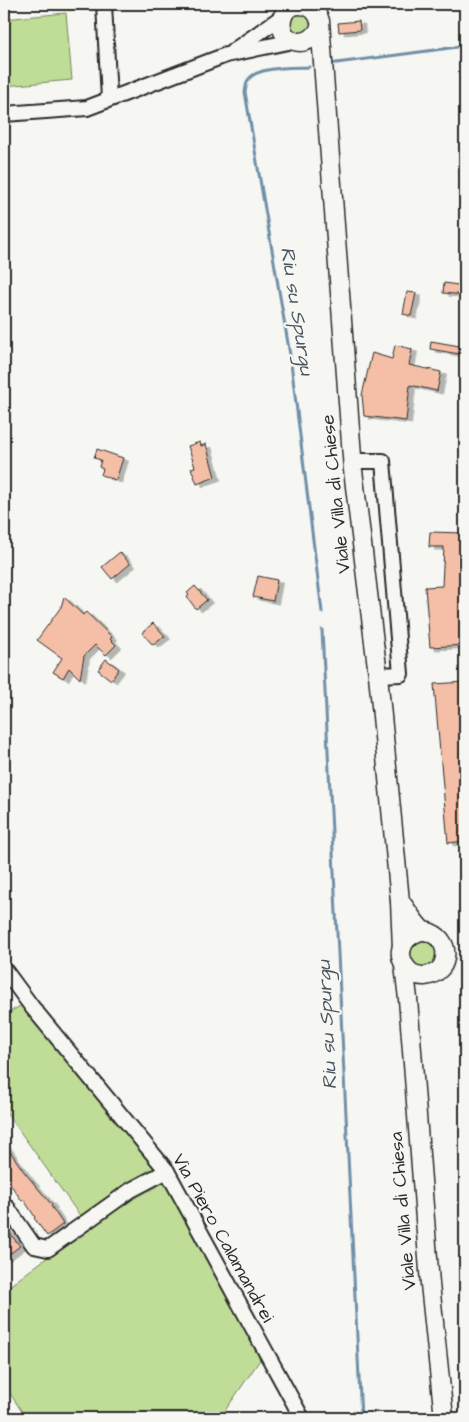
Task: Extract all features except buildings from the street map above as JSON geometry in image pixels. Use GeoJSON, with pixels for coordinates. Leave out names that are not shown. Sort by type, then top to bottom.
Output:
{"type":"FeatureCollection","features":[{"type":"Feature","properties":{"kind":"main road"},"geometry":{"type":"LineString","coordinates":[[297,4],[304,4],[315,10],[319,15],[324,81],[316,59],[288,38],[282,27],[286,10],[297,4]]}},
{"type":"Feature","properties":{"kind":"main road"},"geometry":{"type":"LineString","coordinates":[[295,42],[310,41],[314,37],[319,15]]}},
{"type":"Feature","properties":{"kind":"main road","name":"Viale Villa di Chiese"},"geometry":{"type":"LineString","coordinates":[[324,81],[352,461],[378,675],[400,901]]}},
{"type":"Feature","properties":{"kind":"main road"},"geometry":{"type":"LineString","coordinates":[[400,901],[422,931]]}},
{"type":"Feature","properties":{"kind":"main road","name":"Viale Villa di Chiesa"},"geometry":{"type":"LineString","coordinates":[[400,901],[430,1284],[444,1418]]}},
{"type":"Feature","properties":{"kind":"main road"},"geometry":{"type":"LineString","coordinates":[[408,999],[422,977],[437,972],[445,960],[446,953],[441,940],[430,932],[422,931],[409,936],[403,956],[409,971],[422,977]]}},
{"type":"Feature","properties":{"kind":"street"},"geometry":{"type":"LineString","coordinates":[[104,4],[109,100]]}},
{"type":"Feature","properties":{"kind":"street"},"geometry":{"type":"LineString","coordinates":[[226,55],[286,10]]}},
{"type":"Feature","properties":{"kind":"street"},"geometry":{"type":"LineString","coordinates":[[4,114],[87,108],[226,55],[295,42]]}},
{"type":"Feature","properties":{"kind":"street"},"geometry":{"type":"LineString","coordinates":[[352,461],[383,461],[401,674],[378,675]]}},
{"type":"Feature","properties":{"kind":"street","name":"Via Piero Calamandrei"},"geometry":{"type":"LineString","coordinates":[[4,968],[32,1007],[166,1170],[302,1418]]}},
{"type":"Feature","properties":{"kind":"street"},"geometry":{"type":"LineString","coordinates":[[5,1206],[34,1246],[48,1249],[131,1190],[166,1170]]}},
{"type":"Feature","properties":{"kind":"green space"},"geometry":{"type":"Polygon","coordinates":[[[305,10],[315,26],[301,37],[287,25],[288,18],[305,10]]]}},
{"type":"Feature","properties":{"kind":"green space"},"geometry":{"type":"Polygon","coordinates":[[[66,13],[72,80],[4,86],[4,19],[66,13]]]}},
{"type":"Feature","properties":{"kind":"green space"},"geometry":{"type":"Polygon","coordinates":[[[423,940],[433,944],[437,954],[433,964],[423,968],[413,964],[409,954],[413,944],[423,940]]]}},
{"type":"Feature","properties":{"kind":"green space"},"geometry":{"type":"Polygon","coordinates":[[[22,1005],[158,1169],[83,1220],[4,1109],[4,1015],[22,1005]]]}},
{"type":"Feature","properties":{"kind":"green space"},"geometry":{"type":"Polygon","coordinates":[[[166,1179],[262,1357],[220,1418],[99,1418],[95,1415],[90,1415],[78,1418],[26,1418],[4,1384],[4,1290],[126,1198],[144,1186],[166,1179]]]}},
{"type":"Feature","properties":{"kind":"waterway","name":"Riu su Spurgu"},"geometry":{"type":"LineString","coordinates":[[329,64],[465,46]]}},
{"type":"Feature","properties":{"kind":"waterway","name":"Riu su Spurgu"},"geometry":{"type":"LineString","coordinates":[[309,67],[259,72],[248,80],[245,92],[290,355],[322,612]]}},
{"type":"Feature","properties":{"kind":"waterway","name":"Riu su Spurgu"},"geometry":{"type":"LineString","coordinates":[[322,630],[361,1418]]}}]}
